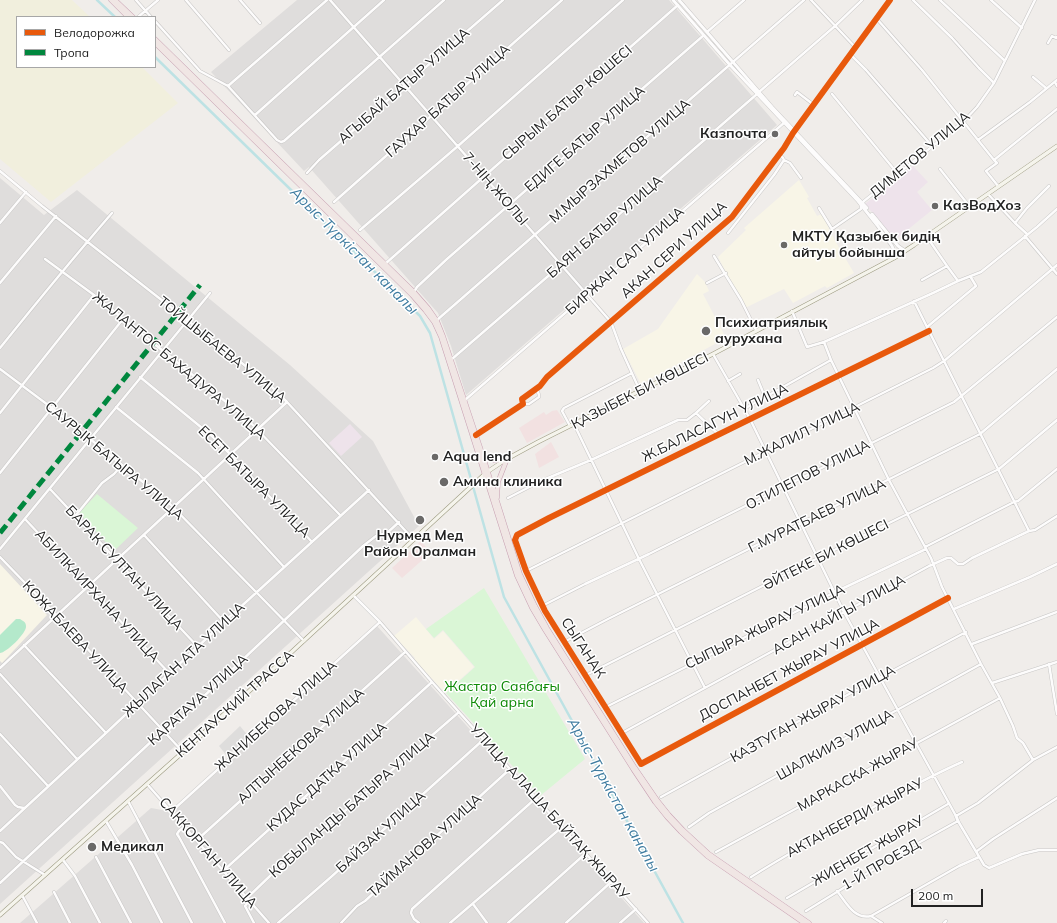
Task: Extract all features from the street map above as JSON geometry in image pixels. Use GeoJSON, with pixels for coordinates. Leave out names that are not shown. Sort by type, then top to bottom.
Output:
{"type":"FeatureCollection","features":[{"type":"Feature","properties":{"kind":"highway"},"geometry":{"type":"LineString","coordinates":[[111,0],[127,16]]}},
{"type":"Feature","properties":{"kind":"highway"},"geometry":{"type":"LineString","coordinates":[[115,0],[132,16]]}},
{"type":"Feature","properties":{"kind":"highway"},"geometry":{"type":"LineString","coordinates":[[156,40],[414,292],[437,320],[452,359],[482,453],[486,473],[520,574],[535,606],[635,768],[661,805],[683,830],[709,854],[809,923]]}},
{"type":"Feature","properties":{"kind":"highway"},"geometry":{"type":"LineString","coordinates":[[156,44],[412,294],[426,310],[441,337],[486,473],[517,576],[532,608],[628,763],[667,817],[680,832],[707,856],[804,923]]}},
{"type":"Feature","properties":{"kind":"highway"},"geometry":{"type":"LineString","coordinates":[[482,453],[490,460],[506,460],[498,482],[496,500]]}},
{"type":"Feature","properties":{"kind":"main road","name":"ҚАЗЫБЕК БИ КӨШЕСІ"},"geometry":{"type":"LineString","coordinates":[[477,481],[486,473],[506,460],[538,442],[713,354],[894,258],[1057,146]]}},
{"type":"Feature","properties":{"kind":"main road","name":"КЕНТАУСКИЙ ТРАССА"},"geometry":{"type":"LineString","coordinates":[[1,913],[45,876],[148,784],[477,481]]}},
{"type":"Feature","properties":{"kind":"street"},"geometry":{"type":"LineString","coordinates":[[136,0],[150,16]]}},
{"type":"Feature","properties":{"kind":"street"},"geometry":{"type":"LineString","coordinates":[[139,16],[158,0]]}},
{"type":"Feature","properties":{"kind":"street"},"geometry":{"type":"LineString","coordinates":[[186,0],[229,50]]}},
{"type":"Feature","properties":{"kind":"street"},"geometry":{"type":"LineString","coordinates":[[240,0],[260,23]]}},
{"type":"Feature","properties":{"kind":"street"},"geometry":{"type":"LineString","coordinates":[[228,86],[327,0]]}},
{"type":"Feature","properties":{"kind":"street","name":"7-НІҢ ЖОЛЫ"},"geometry":{"type":"LineString","coordinates":[[330,0],[611,322],[640,391]]}},
{"type":"Feature","properties":{"kind":"street"},"geometry":{"type":"LineString","coordinates":[[255,115],[384,0]]}},
{"type":"Feature","properties":{"kind":"street"},"geometry":{"type":"LineString","coordinates":[[156,22],[200,71],[228,86],[281,142],[284,141],[444,0]]}},
{"type":"Feature","properties":{"kind":"street","name":"АГЫБАЙ БАТЫР УЛИЦА"},"geometry":{"type":"LineString","coordinates":[[306,173],[503,0]]}},
{"type":"Feature","properties":{"kind":"street","name":"ГАУХАР БАТЫР УЛИЦА"},"geometry":{"type":"LineString","coordinates":[[334,202],[562,0]]}},
{"type":"Feature","properties":{"kind":"street"},"geometry":{"type":"LineString","coordinates":[[360,230],[458,146],[623,0]]}},
{"type":"Feature","properties":{"kind":"street"},"geometry":{"type":"LineString","coordinates":[[673,0],[730,65],[758,93]]}},
{"type":"Feature","properties":{"kind":"street"},"geometry":{"type":"LineString","coordinates":[[707,32],[744,0]]}},
{"type":"Feature","properties":{"kind":"street","name":"М.МЫРЗАХМЕТОВ УЛИЦА"},"geometry":{"type":"LineString","coordinates":[[437,320],[804,0]]}},
{"type":"Feature","properties":{"kind":"street"},"geometry":{"type":"LineString","coordinates":[[811,0],[856,48]]}},
{"type":"Feature","properties":{"kind":"street","name":"БАЯН БАТЫР УЛИЦА"},"geometry":{"type":"LineString","coordinates":[[452,359],[835,26],[862,0]]}},
{"type":"Feature","properties":{"kind":"street","name":"АКАН СЕРИ УЛИЦА"},"geometry":{"type":"LineString","coordinates":[[523,404],[522,399],[537,388],[547,377],[732,217],[890,0]]}},
{"type":"Feature","properties":{"kind":"street"},"geometry":{"type":"LineString","coordinates":[[913,0],[952,38],[978,68],[994,83]]}},
{"type":"Feature","properties":{"kind":"street"},"geometry":{"type":"LineString","coordinates":[[940,0],[1006,61]]}},
{"type":"Feature","properties":{"kind":"street"},"geometry":{"type":"LineString","coordinates":[[990,0],[1022,28]]}},
{"type":"Feature","properties":{"kind":"street","name":"ДИМЕТОВ УЛИЦА"},"geometry":{"type":"LineString","coordinates":[[819,208],[832,229],[861,209],[862,204],[964,121],[977,107],[994,83],[1035,0]]}},
{"type":"Feature","properties":{"kind":"street"},"geometry":{"type":"LineString","coordinates":[[682,1],[758,93],[862,204],[898,246],[906,251]]}},
{"type":"Feature","properties":{"kind":"street","name":"СЫРЫМ БАТЫР КӨШЕСІ"},"geometry":{"type":"LineString","coordinates":[[385,264],[678,5]]}},
{"type":"Feature","properties":{"kind":"street"},"geometry":{"type":"LineString","coordinates":[[877,19],[964,121],[997,163],[986,171],[998,186]]}},
{"type":"Feature","properties":{"kind":"street","name":"ЕДИГЕ БАТЫР УЛИЦА"},"geometry":{"type":"LineString","coordinates":[[414,292],[417,287],[446,259],[509,206],[704,35]]}},
{"type":"Feature","properties":{"kind":"street"},"geometry":{"type":"LineString","coordinates":[[1048,43],[1052,36],[1057,37]]}},
{"type":"Feature","properties":{"kind":"street"},"geometry":{"type":"LineString","coordinates":[[851,55],[866,70],[932,146]]}},
{"type":"Feature","properties":{"kind":"street"},"geometry":{"type":"LineString","coordinates":[[1033,76],[1046,88]]}},
{"type":"Feature","properties":{"kind":"street"},"geometry":{"type":"LineString","coordinates":[[978,140],[1056,81],[1057,86]]}},
{"type":"Feature","properties":{"kind":"street"},"geometry":{"type":"LineString","coordinates":[[795,95],[797,92],[814,105]]}},
{"type":"Feature","properties":{"kind":"street"},"geometry":{"type":"LineString","coordinates":[[832,94],[898,174]]}},
{"type":"Feature","properties":{"kind":"street"},"geometry":{"type":"LineString","coordinates":[[994,160],[1057,109]]}},
{"type":"Feature","properties":{"kind":"street","name":"БИРЖАН САЛ УЛИЦА"},"geometry":{"type":"LineString","coordinates":[[465,400],[784,122]]}},
{"type":"Feature","properties":{"kind":"street"},"geometry":{"type":"LineString","coordinates":[[779,154],[784,160],[790,163],[801,178]]}},
{"type":"Feature","properties":{"kind":"street"},"geometry":{"type":"LineString","coordinates":[[728,232],[774,175],[784,160]]}},
{"type":"Feature","properties":{"kind":"street"},"geometry":{"type":"LineString","coordinates":[[940,169],[970,207]]}},
{"type":"Feature","properties":{"kind":"street","name":"ТОЙШЫБАЕВА УЛИЦА"},"geometry":{"type":"LineString","coordinates":[[0,171],[270,386],[287,402],[399,522],[413,539]]}},
{"type":"Feature","properties":{"kind":"street"},"geometry":{"type":"LineString","coordinates":[[1015,223],[1027,208],[1049,186]]}},
{"type":"Feature","properties":{"kind":"street"},"geometry":{"type":"LineString","coordinates":[[0,224],[26,192]]}},
{"type":"Feature","properties":{"kind":"street"},"geometry":{"type":"LineString","coordinates":[[988,194],[1026,235],[1057,274]]}},
{"type":"Feature","properties":{"kind":"street"},"geometry":{"type":"LineString","coordinates":[[862,204],[892,246],[894,258]]}},
{"type":"Feature","properties":{"kind":"street"},"geometry":{"type":"LineString","coordinates":[[792,311],[807,347],[824,342],[981,272],[1057,209]]}},
{"type":"Feature","properties":{"kind":"street"},"geometry":{"type":"LineString","coordinates":[[0,348],[112,213]]}},
{"type":"Feature","properties":{"kind":"street"},"geometry":{"type":"LineString","coordinates":[[0,283],[56,216]]}},
{"type":"Feature","properties":{"kind":"street"},"geometry":{"type":"LineString","coordinates":[[927,236],[946,266],[958,281]]}},
{"type":"Feature","properties":{"kind":"street"},"geometry":{"type":"LineString","coordinates":[[714,256],[726,273],[756,330]]}},
{"type":"Feature","properties":{"kind":"street","name":"ЖАЛАНТОС БАХАДУРА УЛИЦА"},"geometry":{"type":"LineString","coordinates":[[45,260],[94,295],[258,429],[340,515]]}},
{"type":"Feature","properties":{"kind":"street","name":"М.ЖАЛИЛ УЛИЦА"},"geometry":{"type":"LineString","coordinates":[[526,571],[933,368],[944,361],[1057,265]]}},
{"type":"Feature","properties":{"kind":"street"},"geometry":{"type":"LineString","coordinates":[[922,280],[946,266]]}},
{"type":"Feature","properties":{"kind":"street"},"geometry":{"type":"LineString","coordinates":[[707,283],[726,273]]}},
{"type":"Feature","properties":{"kind":"street"},"geometry":{"type":"LineString","coordinates":[[927,328],[976,286],[970,276]]}},
{"type":"Feature","properties":{"kind":"street"},"geometry":{"type":"LineString","coordinates":[[0,549],[210,293]]}},
{"type":"Feature","properties":{"kind":"street"},"geometry":{"type":"LineString","coordinates":[[0,413],[94,295]]}},
{"type":"Feature","properties":{"kind":"street"},"geometry":{"type":"LineString","coordinates":[[914,301],[1029,531]]}},
{"type":"Feature","properties":{"kind":"street","name":"О.ТИЛЕПОВ УЛИЦА"},"geometry":{"type":"LineString","coordinates":[[542,606],[570,591],[784,488],[954,402],[962,397],[1057,317]]}},
{"type":"Feature","properties":{"kind":"street"},"geometry":{"type":"LineString","coordinates":[[0,473],[123,319]]}},
{"type":"Feature","properties":{"kind":"street","name":"Ж.БАЛАСАГУН УЛИЦА"},"geometry":{"type":"LineString","coordinates":[[515,540],[516,536],[606,490],[928,331]]}},
{"type":"Feature","properties":{"kind":"street"},"geometry":{"type":"LineString","coordinates":[[824,342],[838,376],[855,408],[871,444],[925,548],[936,574],[981,664],[1000,698],[1017,738],[1023,743],[1033,760]]}},
{"type":"Feature","properties":{"kind":"street"},"geometry":{"type":"LineString","coordinates":[[713,354],[750,419],[802,523],[833,592],[948,804],[984,865],[989,868],[1022,854],[1039,850],[1057,850]]}},
{"type":"Feature","properties":{"kind":"street"},"geometry":{"type":"LineString","coordinates":[[744,409],[831,360]]}},
{"type":"Feature","properties":{"kind":"street","name":"САУРЫК БАТЫРА УЛИЦА"},"geometry":{"type":"LineString","coordinates":[[0,369],[52,408],[170,504],[304,641]]}},
{"type":"Feature","properties":{"kind":"street","name":"Г.МУРАТБАЕВ УЛИЦА"},"geometry":{"type":"LineString","coordinates":[[564,642],[980,434],[1057,369]]}},
{"type":"Feature","properties":{"kind":"street"},"geometry":{"type":"LineString","coordinates":[[632,373],[564,408],[562,411],[572,425],[591,460],[639,559],[705,688]]}},
{"type":"Feature","properties":{"kind":"street"},"geometry":{"type":"LineString","coordinates":[[728,381],[740,374]]}},
{"type":"Feature","properties":{"kind":"street","name":"ЕСЕТ БАТЫРА УЛИЦА"},"geometry":{"type":"LineString","coordinates":[[140,378],[213,437],[312,542]]}},
{"type":"Feature","properties":{"kind":"street"},"geometry":{"type":"LineString","coordinates":[[758,380],[765,397]]}},
{"type":"Feature","properties":{"kind":"street","name":"АКАН СЕРИ УЛИЦА"},"geometry":{"type":"LineString","coordinates":[[476,435],[523,404],[529,404],[539,398],[537,388]]}},
{"type":"Feature","properties":{"kind":"street"},"geometry":{"type":"LineString","coordinates":[[0,668],[287,402]]}},
{"type":"Feature","properties":{"kind":"street"},"geometry":{"type":"LineString","coordinates":[[508,498],[543,480],[591,460],[678,420],[687,420],[709,402]]}},
{"type":"Feature","properties":{"kind":"street"},"geometry":{"type":"LineString","coordinates":[[116,407],[204,480],[284,567]]}},
{"type":"Feature","properties":{"kind":"street"},"geometry":{"type":"LineString","coordinates":[[696,414],[718,434]]}},
{"type":"Feature","properties":{"kind":"street","name":"ӘЙТЕКЕ БИ КӨШЕСІ"},"geometry":{"type":"LineString","coordinates":[[586,675],[818,558],[999,470],[1057,420]]}},
{"type":"Feature","properties":{"kind":"street"},"geometry":{"type":"LineString","coordinates":[[76,515],[102,483],[114,474],[122,465]]}},
{"type":"Feature","properties":{"kind":"street","name":"СЫПЫРА ЖЫРАУ УЛИЦА"},"geometry":{"type":"LineString","coordinates":[[606,707],[833,592],[1018,501],[1057,469]]}},
{"type":"Feature","properties":{"kind":"street","name":"БАРАК СУЛТАН УЛИЦА"},"geometry":{"type":"LineString","coordinates":[[50,489],[76,515],[198,647]]}},
{"type":"Feature","properties":{"kind":"street","name":"ЖЫЛАГАН АТА УЛИЦА"},"geometry":{"type":"LineString","coordinates":[[0,831],[224,622],[369,490]]}},
{"type":"Feature","properties":{"kind":"street","name":"АСАН КАЙГЫ УЛИЦА"},"geometry":{"type":"LineString","coordinates":[[622,733],[933,564],[950,558],[958,564],[963,564],[972,558],[1040,527],[1057,516]]}},
{"type":"Feature","properties":{"kind":"street","name":"АБИЛКАИРХАНА УЛИЦА"},"geometry":{"type":"LineString","coordinates":[[25,519],[169,673]]}},
{"type":"Feature","properties":{"kind":"street","name":"КАРАТАУА УЛИЦА"},"geometry":{"type":"LineString","coordinates":[[0,883],[56,833],[155,738],[165,732],[363,546],[376,536],[387,533],[399,522]]}},
{"type":"Feature","properties":{"kind":"street"},"geometry":{"type":"LineString","coordinates":[[144,535],[224,622]]}},
{"type":"Feature","properties":{"kind":"street","name":"СЫГАНАК"},"geometry":{"type":"LineString","coordinates":[[515,540],[526,571],[542,606],[641,764]]}},
{"type":"Feature","properties":{"kind":"street","name":"КОЖАБАЕВА УЛИЦА"},"geometry":{"type":"LineString","coordinates":[[0,557],[183,752]]}},
{"type":"Feature","properties":{"kind":"street"},"geometry":{"type":"LineString","coordinates":[[954,609],[1057,564]]}},
{"type":"Feature","properties":{"kind":"street","name":"УЛИЦА АЛАША БАЙТАҚ ЖЫРАУ"},"geometry":{"type":"LineString","coordinates":[[353,595],[380,622],[405,652],[648,923]]}},
{"type":"Feature","properties":{"kind":"street","name":"ДОСПАНБЕТ ЖЫРАУ УЛИЦА"},"geometry":{"type":"LineString","coordinates":[[641,764],[948,598]]}},
{"type":"Feature","properties":{"kind":"street"},"geometry":{"type":"LineString","coordinates":[[972,644],[1057,612]]}},
{"type":"Feature","properties":{"kind":"street","name":"ЖАНИБЕКОВА УЛИЦА"},"geometry":{"type":"LineString","coordinates":[[172,811],[380,622]]}},
{"type":"Feature","properties":{"kind":"street","name":"КАЗТУГАН ЖЫРАУ УЛИЦА"},"geometry":{"type":"LineString","coordinates":[[661,797],[819,710],[966,632]]}},
{"type":"Feature","properties":{"kind":"street"},"geometry":{"type":"LineString","coordinates":[[24,645],[106,733]]}},
{"type":"Feature","properties":{"kind":"street","name":"АЛТЫНБЕКОВА УЛИЦА"},"geometry":{"type":"LineString","coordinates":[[197,840],[405,652]]}},
{"type":"Feature","properties":{"kind":"street"},"geometry":{"type":"LineString","coordinates":[[992,683],[1057,662]]}},
{"type":"Feature","properties":{"kind":"street","name":"ШАЛКИИЗ УЛИЦА"},"geometry":{"type":"LineString","coordinates":[[689,827],[709,813],[981,664]]}},
{"type":"Feature","properties":{"kind":"street"},"geometry":{"type":"LineString","coordinates":[[1048,664],[1057,714]]}},
{"type":"Feature","properties":{"kind":"street"},"geometry":{"type":"LineString","coordinates":[[0,674],[77,759]]}},
{"type":"Feature","properties":{"kind":"street","name":"КУДАС ДАТКА УЛИЦА"},"geometry":{"type":"LineString","coordinates":[[223,871],[432,682]]}},
{"type":"Feature","properties":{"kind":"street","name":"МАРКАСКА ЖЫРАУ"},"geometry":{"type":"LineString","coordinates":[[716,852],[1000,698]]}},
{"type":"Feature","properties":{"kind":"street","name":"КОБЫЛАНДЫ БАТЫРА УЛИЦА"},"geometry":{"type":"LineString","coordinates":[[248,899],[271,875],[459,712]]}},
{"type":"Feature","properties":{"kind":"street"},"geometry":{"type":"LineString","coordinates":[[0,734],[48,786]]}},
{"type":"Feature","properties":{"kind":"street","name":"БАЙЗАК УЛИЦА"},"geometry":{"type":"LineString","coordinates":[[278,923],[484,740]]}},
{"type":"Feature","properties":{"kind":"street"},"geometry":{"type":"LineString","coordinates":[[956,816],[978,803],[1033,760],[1057,747]]}},
{"type":"Feature","properties":{"kind":"street","name":"АКТАНБЕРДИ ЖЫРАУ"},"geometry":{"type":"LineString","coordinates":[[751,877],[781,858],[835,828],[938,772],[962,762]]}},
{"type":"Feature","properties":{"kind":"street","name":"ТАЙМАНОВА УЛИЦА"},"geometry":{"type":"LineString","coordinates":[[341,923],[357,906],[365,901],[510,769]]}},
{"type":"Feature","properties":{"kind":"street","name":"САККОРГАН УЛИЦА"},"geometry":{"type":"LineString","coordinates":[[148,784],[269,923]]}},
{"type":"Feature","properties":{"kind":"street"},"geometry":{"type":"LineString","coordinates":[[0,786],[15,805],[24,808]]}},
{"type":"Feature","properties":{"kind":"street"},"geometry":{"type":"LineString","coordinates":[[419,923],[414,919],[411,913],[412,908],[536,798]]}},
{"type":"Feature","properties":{"kind":"street"},"geometry":{"type":"LineString","coordinates":[[977,852],[993,839],[1057,798]]}},
{"type":"Feature","properties":{"kind":"street"},"geometry":{"type":"LineString","coordinates":[[128,801],[192,923]]}},
{"type":"Feature","properties":{"kind":"street","name":"ЖИЕНБЕТ ЖЫРАУ"},"geometry":{"type":"LineString","coordinates":[[787,898],[948,804]]}},
{"type":"Feature","properties":{"kind":"street"},"geometry":{"type":"LineString","coordinates":[[106,820],[132,865],[162,923]]}},
{"type":"Feature","properties":{"kind":"street","name":"1-Й ПРОЕЗД"},"geometry":{"type":"LineString","coordinates":[[806,911],[902,852],[958,821]]}},
{"type":"Feature","properties":{"kind":"street"},"geometry":{"type":"LineString","coordinates":[[185,826],[179,831],[179,837],[225,923]]}},
{"type":"Feature","properties":{"kind":"street"},"geometry":{"type":"LineString","coordinates":[[450,923],[562,827]]}},
{"type":"Feature","properties":{"kind":"street"},"geometry":{"type":"LineString","coordinates":[[0,842],[3,843],[16,857],[45,876]]}},
{"type":"Feature","properties":{"kind":"street"},"geometry":{"type":"LineString","coordinates":[[508,923],[586,853]]}},
{"type":"Feature","properties":{"kind":"street"},"geometry":{"type":"LineString","coordinates":[[96,857],[131,923]]}},
{"type":"Feature","properties":{"kind":"street"},"geometry":{"type":"LineString","coordinates":[[837,891],[851,910],[862,917],[871,916],[959,866],[980,857]]}},
{"type":"Feature","properties":{"kind":"street"},"geometry":{"type":"LineString","coordinates":[[63,860],[75,876],[100,923]]}},
{"type":"Feature","properties":{"kind":"street"},"geometry":{"type":"LineString","coordinates":[[566,923],[611,882]]}},
{"type":"Feature","properties":{"kind":"street"},"geometry":{"type":"LineString","coordinates":[[54,892],[70,923]]}},
{"type":"Feature","properties":{"kind":"street"},"geometry":{"type":"LineString","coordinates":[[22,895],[37,923]]}},
{"type":"Feature","properties":{"kind":"street"},"geometry":{"type":"LineString","coordinates":[[248,899],[245,906],[254,923]]}},
{"type":"Feature","properties":{"kind":"street"},"geometry":{"type":"LineString","coordinates":[[472,904],[487,923]]}},
{"type":"Feature","properties":{"kind":"street"},"geometry":{"type":"LineString","coordinates":[[620,923],[636,909]]}},
{"type":"Feature","properties":{"kind":"street"},"geometry":{"type":"LineString","coordinates":[[871,916],[882,923]]}},
{"type":"Feature","properties":{"kind":"shaded area"},"geometry":{"type":"Polygon","coordinates":[[[0,0],[72,0],[89,16],[16,16],[16,68],[143,68],[178,103],[51,202],[0,159],[0,0]]]}},
{"type":"Feature","properties":{"kind":"shaded area"},"geometry":{"type":"Polygon","coordinates":[[[297,0],[669,0],[777,125],[466,395],[451,346],[438,313],[309,167],[304,171],[211,72],[297,0]]]}},
{"type":"Feature","properties":{"kind":"shaded area"},"geometry":{"type":"Polygon","coordinates":[[[913,166],[928,182],[917,192],[932,210],[895,240],[865,204],[913,166]]]}},
{"type":"Feature","properties":{"kind":"shaded area"},"geometry":{"type":"Polygon","coordinates":[[[0,178],[44,215],[77,190],[290,365],[373,441],[419,526],[0,904],[0,178]]]}},
{"type":"Feature","properties":{"kind":"shaded area","name":"МКТУ Қазыбек бидің айтуы бойынша"},"geometry":{"type":"Polygon","coordinates":[[[799,180],[809,197],[807,198],[817,216],[822,214],[834,239],[854,273],[827,288],[825,286],[793,303],[784,289],[745,308],[718,257],[746,230],[744,228],[799,180]]]}},
{"type":"Feature","properties":{"kind":"shaded area"},"geometry":{"type":"Polygon","coordinates":[[[697,274],[705,282],[709,291],[703,294],[726,338],[641,384],[623,349],[658,329],[697,274]]]}},
{"type":"Feature","properties":{"kind":"shaded area"},"geometry":{"type":"Polygon","coordinates":[[[557,410],[565,422],[527,443],[519,428],[544,412],[546,415],[557,410]]]}},
{"type":"Feature","properties":{"kind":"shaded area"},"geometry":{"type":"Polygon","coordinates":[[[350,424],[362,437],[341,456],[329,443],[350,424]]]}},
{"type":"Feature","properties":{"kind":"shaded area"},"geometry":{"type":"Polygon","coordinates":[[[551,442],[559,457],[539,468],[535,454],[551,442]]]}},
{"type":"Feature","properties":{"kind":"shaded area"},"geometry":{"type":"Polygon","coordinates":[[[421,541],[429,551],[428,555],[402,578],[392,568],[421,541]]]}},
{"type":"Feature","properties":{"kind":"shaded area"},"geometry":{"type":"Polygon","coordinates":[[[0,564],[47,615],[2,663],[0,661],[0,564]]]}},
{"type":"Feature","properties":{"kind":"shaded area"},"geometry":{"type":"Polygon","coordinates":[[[416,617],[434,639],[443,631],[474,667],[445,693],[394,636],[416,617]]]}},
{"type":"Feature","properties":{"kind":"shaded area"},"geometry":{"type":"Polygon","coordinates":[[[377,626],[644,923],[20,923],[151,808],[173,812],[377,626]]]}},
{"type":"Feature","properties":{"kind":"shaded area"},"geometry":{"type":"Polygon","coordinates":[[[240,726],[249,737],[227,756],[219,746],[240,726]]]}},
{"type":"Feature","properties":{"kind":"green space"},"geometry":{"type":"Polygon","coordinates":[[[97,494],[138,528],[114,551],[79,513],[97,494]]]}},
{"type":"Feature","properties":{"kind":"green space","name":"Жастар Саябағы Қай арна"},"geometry":{"type":"Polygon","coordinates":[[[484,588],[585,759],[540,796],[446,693],[475,667],[443,630],[434,638],[426,629],[484,588]]]}},
{"type":"Feature","properties":{"kind":"green space"},"geometry":{"type":"Polygon","coordinates":[[[16,619],[20,619],[25,623],[25,629],[16,642],[7,650],[0,653],[0,635],[16,619]]]}},
{"type":"Feature","properties":{"kind":"waterway","name":"Арыс-Түркістан каналы"},"geometry":{"type":"LineString","coordinates":[[97,0],[114,16]]}},
{"type":"Feature","properties":{"kind":"waterway","name":"Арыс-Түркістан каналы"},"geometry":{"type":"LineString","coordinates":[[156,58],[420,316],[430,333],[504,597],[683,923]]}},
{"type":"Feature","properties":{"kind":"marked path"},"geometry":{"type":"LineString","coordinates":[[0,533],[200,285]]}},
{"type":"Feature","properties":{"kind":"cycle path"},"geometry":{"type":"LineString","coordinates":[[476,435],[523,404],[522,399],[540,386],[547,377],[732,217],[784,148],[793,133],[890,0]]}},
{"type":"Feature","properties":{"kind":"cycle path"},"geometry":{"type":"LineString","coordinates":[[929,331],[549,518],[517,535],[515,540],[526,571],[545,611],[641,764],[948,598]]}},
{"type":"Feature","properties":{"kind":"place","name":"Казпочта"},"geometry":{"type":"Point","coordinates":[775,134]}},
{"type":"Feature","properties":{"kind":"place","name":"КазВодХоз"},"geometry":{"type":"Point","coordinates":[935,206]}},
{"type":"Feature","properties":{"kind":"place","name":"МКТУ Қазыбек бидің айтуы бойынша"},"geometry":{"type":"Point","coordinates":[784,245]}},
{"type":"Feature","properties":{"kind":"place","name":"Психиатриялық аурухана"},"geometry":{"type":"Point","coordinates":[706,331]}},
{"type":"Feature","properties":{"kind":"place","name":"Aqua lend"},"geometry":{"type":"Point","coordinates":[435,457]}},
{"type":"Feature","properties":{"kind":"place","name":"Амина клиника"},"geometry":{"type":"Point","coordinates":[444,482]}},
{"type":"Feature","properties":{"kind":"place","name":"Нурмед Мед Район Оралман"},"geometry":{"type":"Point","coordinates":[420,520]}},
{"type":"Feature","properties":{"kind":"place","name":"Медикал"},"geometry":{"type":"Point","coordinates":[92,847]}}]}
